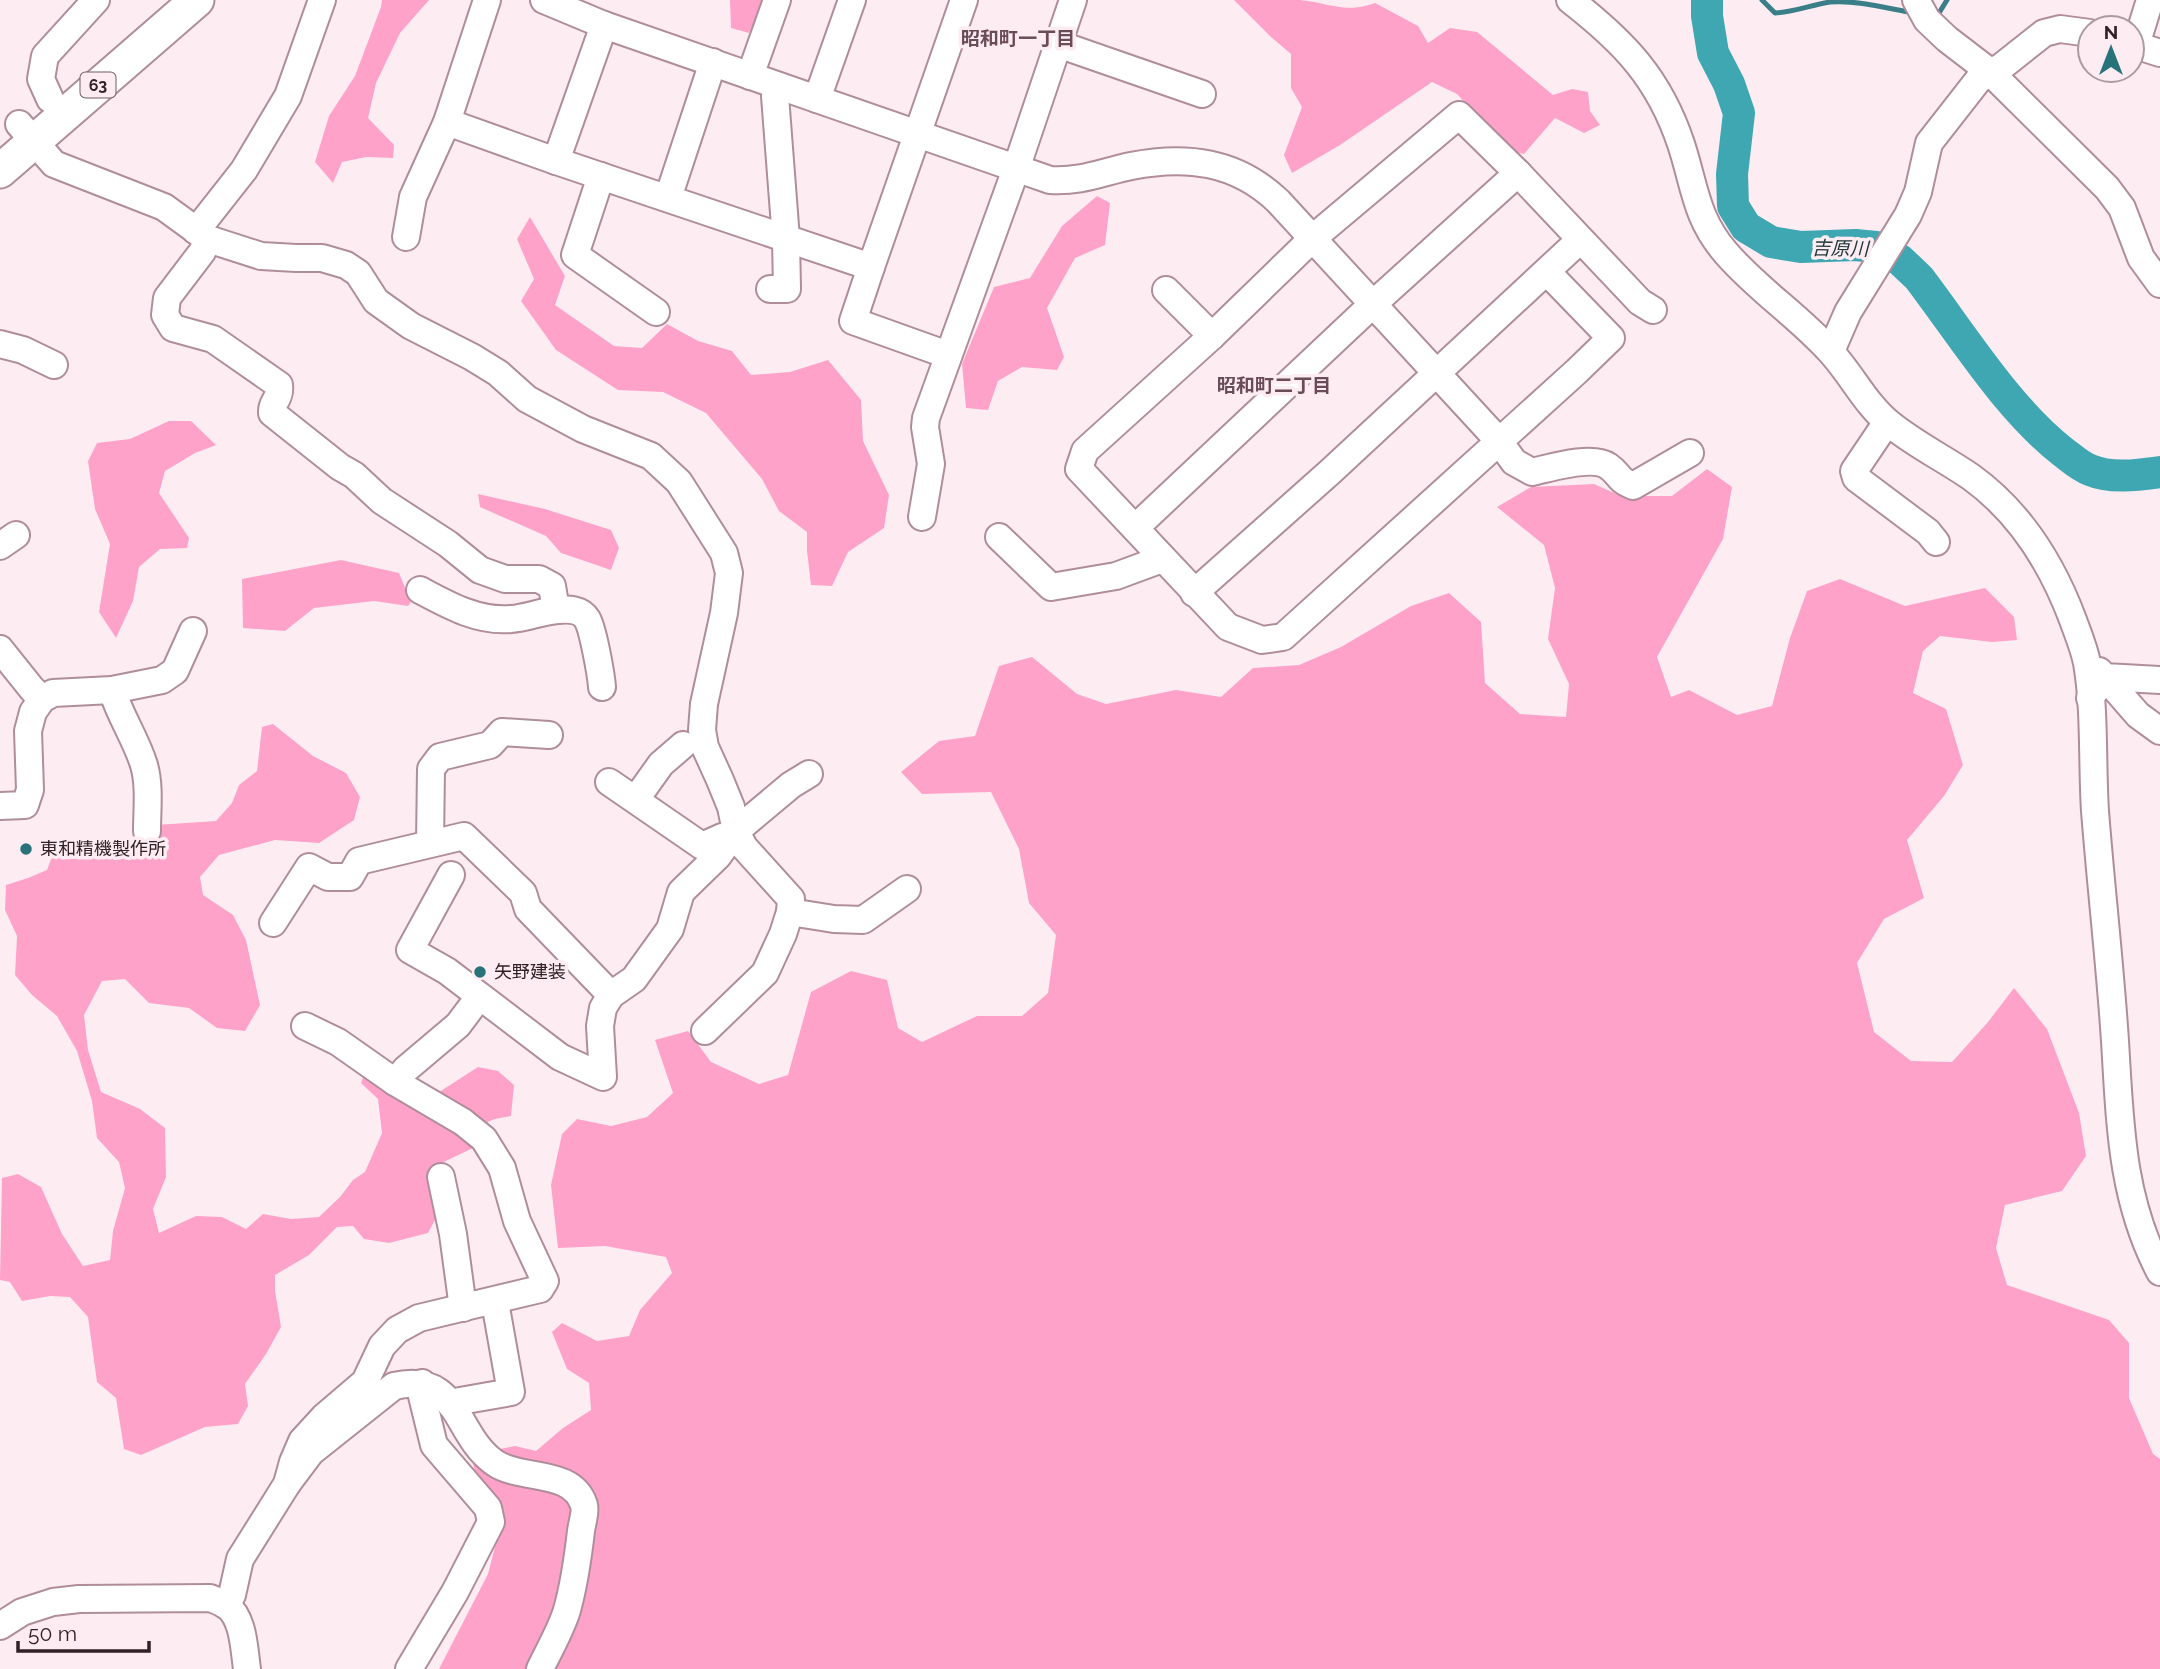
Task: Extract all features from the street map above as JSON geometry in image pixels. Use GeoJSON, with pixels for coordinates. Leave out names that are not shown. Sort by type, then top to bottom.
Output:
{"type":"FeatureCollection","features":[{"type":"Feature","properties":{"kind":"main road","name":"63"},"geometry":{"type":"LineString","coordinates":[[0,171],[18,136],[50,99],[164,0]]}},
{"type":"Feature","properties":{"kind":"main road","name":"63"},"geometry":{"type":"LineString","coordinates":[[18,136],[197,0]]}},
{"type":"Feature","properties":{"kind":"street"},"geometry":{"type":"LineString","coordinates":[[50,99],[41,79],[45,56],[96,0]]}},
{"type":"Feature","properties":{"kind":"street"},"geometry":{"type":"LineString","coordinates":[[322,0],[288,96],[202,235],[202,252],[167,298],[165,315],[173,328],[213,339],[278,386],[280,394],[272,407],[272,413],[354,475],[382,502],[449,544],[480,570],[505,579],[539,579],[552,586],[556,610]]}},
{"type":"Feature","properties":{"kind":"street"},"geometry":{"type":"LineString","coordinates":[[406,237],[413,197],[447,122],[487,0]]}},
{"type":"Feature","properties":{"kind":"street"},"geometry":{"type":"LineString","coordinates":[[750,76],[777,0]]}},
{"type":"Feature","properties":{"kind":"street"},"geometry":{"type":"LineString","coordinates":[[817,99],[852,0]]}},
{"type":"Feature","properties":{"kind":"street"},"geometry":{"type":"LineString","coordinates":[[948,355],[853,321],[964,0]]}},
{"type":"Feature","properties":{"kind":"street"},"geometry":{"type":"LineString","coordinates":[[922,517],[931,464],[926,418],[1016,169],[1073,0]]}},
{"type":"Feature","properties":{"kind":"street"},"geometry":{"type":"LineString","coordinates":[[1570,0],[1604,26],[1631,52],[1654,85],[1670,115],[1682,147],[1695,199],[1707,228],[1725,252],[1831,351],[1887,422],[1971,478],[2008,508],[2033,541],[2060,585],[2094,679],[2095,809],[2121,1137],[2129,1193],[2148,1249],[2160,1272]]}},
{"type":"Feature","properties":{"kind":"street"},"geometry":{"type":"LineString","coordinates":[[2146,27],[2150,0]]}},
{"type":"Feature","properties":{"kind":"street"},"geometry":{"type":"LineString","coordinates":[[551,2],[604,25],[1050,180],[1070,182],[1131,166],[1169,161],[1195,162],[1235,171],[1262,185],[1313,238],[1499,441],[1514,462],[1531,472],[1592,460],[1607,465],[1620,481],[1633,486],[1690,453]]}},
{"type":"Feature","properties":{"kind":"street"},"geometry":{"type":"LineString","coordinates":[[1921,9],[1947,39],[1990,72],[2107,188],[2122,208],[2141,258],[2160,284]]}},
{"type":"Feature","properties":{"kind":"street"},"geometry":{"type":"LineString","coordinates":[[556,161],[604,25]]}},
{"type":"Feature","properties":{"kind":"street"},"geometry":{"type":"LineString","coordinates":[[1831,351],[1848,312],[1909,215],[1918,192],[1929,143],[1979,79],[2001,67],[2044,33],[2060,29],[2076,31]]}},
{"type":"Feature","properties":{"kind":"street"},"geometry":{"type":"LineString","coordinates":[[1058,44],[1202,94]]}},
{"type":"Feature","properties":{"kind":"street"},"geometry":{"type":"LineString","coordinates":[[668,198],[713,62]]}},
{"type":"Feature","properties":{"kind":"street"},"geometry":{"type":"LineString","coordinates":[[770,289],[787,289],[786,239],[775,96],[778,86]]}},
{"type":"Feature","properties":{"kind":"street"},"geometry":{"type":"LineString","coordinates":[[1546,272],[1611,338],[1283,637],[1262,640],[1228,627],[1079,469],[1084,451],[1212,336],[1313,238],[1459,115],[1640,302],[1653,310]]}},
{"type":"Feature","properties":{"kind":"street"},"geometry":{"type":"LineString","coordinates":[[447,122],[871,267]]}},
{"type":"Feature","properties":{"kind":"street"},"geometry":{"type":"LineString","coordinates":[[18,136],[54,164],[164,207],[202,235],[261,256],[322,258],[346,265],[358,273],[376,301],[411,326],[489,368],[527,399],[583,429],[651,456],[679,482],[724,553],[729,573],[724,613],[704,704],[702,730],[705,747],[731,807],[734,834],[791,899],[783,934],[765,972],[705,1031]]}},
{"type":"Feature","properties":{"kind":"street"},"geometry":{"type":"LineString","coordinates":[[1135,528],[1373,304],[1518,173]]}},
{"type":"Feature","properties":{"kind":"street"},"geometry":{"type":"LineString","coordinates":[[601,176],[575,255],[656,312]]}},
{"type":"Feature","properties":{"kind":"street"},"geometry":{"type":"LineString","coordinates":[[1194,593],[1330,472],[1580,240]]}},
{"type":"Feature","properties":{"kind":"street"},"geometry":{"type":"LineString","coordinates":[[1166,289],[1212,336]]}},
{"type":"Feature","properties":{"kind":"street"},"geometry":{"type":"LineString","coordinates":[[0,344],[23,350],[54,365]]}},
{"type":"Feature","properties":{"kind":"street"},"geometry":{"type":"LineString","coordinates":[[1887,422],[1854,471],[1856,478],[1928,532],[1936,542]]}},
{"type":"Feature","properties":{"kind":"street"},"geometry":{"type":"LineString","coordinates":[[999,537],[1051,587],[1115,576],[1162,559]]}},
{"type":"Feature","properties":{"kind":"street"},"geometry":{"type":"LineString","coordinates":[[420,590],[459,611],[491,619],[511,619],[573,609],[587,619],[602,687]]}},
{"type":"Feature","properties":{"kind":"street"},"geometry":{"type":"LineString","coordinates":[[0,806],[25,805],[30,790],[28,732],[33,712],[43,699],[53,693],[112,690],[162,680],[175,671],[192,631]]}},
{"type":"Feature","properties":{"kind":"street"},"geometry":{"type":"LineString","coordinates":[[0,649],[43,699]]}},
{"type":"Feature","properties":{"kind":"street"},"geometry":{"type":"LineString","coordinates":[[2094,679],[2160,680]]}},
{"type":"Feature","properties":{"kind":"street"},"geometry":{"type":"LineString","coordinates":[[2094,679],[2160,731]]}},
{"type":"Feature","properties":{"kind":"street"},"geometry":{"type":"LineString","coordinates":[[112,690],[145,767],[146,831]]}},
{"type":"Feature","properties":{"kind":"street"},"geometry":{"type":"LineString","coordinates":[[430,844],[431,769],[440,757],[490,745],[502,732],[549,735]]}},
{"type":"Feature","properties":{"kind":"street"},"geometry":{"type":"LineString","coordinates":[[636,799],[661,764],[683,745]]}},
{"type":"Feature","properties":{"kind":"street"},"geometry":{"type":"LineString","coordinates":[[451,875],[411,950],[447,971],[560,1057],[603,1077],[600,1026],[603,1008],[611,995],[634,979],[670,929],[681,892],[718,856],[734,834],[791,785],[809,774]]}},
{"type":"Feature","properties":{"kind":"street"},"geometry":{"type":"LineString","coordinates":[[609,782],[702,846],[734,834]]}},
{"type":"Feature","properties":{"kind":"street"},"geometry":{"type":"LineString","coordinates":[[273,923],[309,867],[328,877],[350,877],[359,861],[464,836],[523,893],[528,909],[611,995]]}},
{"type":"Feature","properties":{"kind":"street"},"geometry":{"type":"LineString","coordinates":[[790,912],[834,919],[863,920],[907,888]]}},
{"type":"Feature","properties":{"kind":"street"},"geometry":{"type":"LineString","coordinates":[[395,1082],[406,1069],[458,1025],[478,997]]}},
{"type":"Feature","properties":{"kind":"street"},"geometry":{"type":"LineString","coordinates":[[288,1484],[302,1441],[324,1417],[365,1382],[382,1346],[397,1331],[419,1318],[495,1302],[540,1289],[545,1281],[517,1221],[502,1168],[484,1139],[464,1122],[395,1082],[338,1042],[305,1026]]}},
{"type":"Feature","properties":{"kind":"street"},"geometry":{"type":"LineString","coordinates":[[441,1177],[453,1234],[463,1308]]}},
{"type":"Feature","properties":{"kind":"street"},"geometry":{"type":"LineString","coordinates":[[451,1405],[511,1392],[495,1302]]}},
{"type":"Feature","properties":{"kind":"street"},"geometry":{"type":"LineString","coordinates":[[225,1605],[232,1595],[240,1559],[311,1452],[394,1386],[409,1382],[422,1383],[437,1389],[494,1463],[508,1470],[553,1479],[574,1488],[584,1506],[566,1612],[540,1669]]}},
{"type":"Feature","properties":{"kind":"street"},"geometry":{"type":"LineString","coordinates":[[409,1669],[491,1522],[488,1508],[435,1445],[421,1392],[422,1383]]}},
{"type":"Feature","properties":{"kind":"street"},"geometry":{"type":"LineString","coordinates":[[0,1626],[22,1612],[53,1602],[79,1599],[210,1598],[225,1605],[236,1616],[247,1669]]}},
{"type":"Feature","properties":{"kind":"shaded area"},"geometry":{"type":"Polygon","coordinates":[[[382,0],[429,0],[400,33],[376,83],[368,118],[394,145],[393,158],[366,157],[342,162],[333,183],[315,162],[329,116],[355,76],[382,0]]]}},
{"type":"Feature","properties":{"kind":"shaded area"},"geometry":{"type":"Polygon","coordinates":[[[730,0],[764,0],[749,33],[731,28],[730,0]]]}},
{"type":"Feature","properties":{"kind":"shaded area"},"geometry":{"type":"Polygon","coordinates":[[[1234,0],[1300,0],[1346,8],[1375,3],[1418,26],[1428,43],[1450,28],[1477,32],[1553,95],[1572,89],[1588,92],[1590,111],[1600,125],[1584,133],[1555,118],[1524,154],[1511,151],[1457,94],[1432,82],[1340,145],[1292,173],[1284,155],[1302,107],[1291,88],[1291,54],[1234,0]]]}},
{"type":"Feature","properties":{"kind":"shaded area"},"geometry":{"type":"Polygon","coordinates":[[[1097,196],[1110,203],[1105,245],[1075,258],[1047,308],[1064,357],[1057,370],[1022,367],[998,381],[988,410],[966,408],[962,364],[994,287],[1030,278],[1062,226],[1097,196]]]}},
{"type":"Feature","properties":{"kind":"shaded area"},"geometry":{"type":"Polygon","coordinates":[[[530,217],[565,276],[555,305],[614,346],[642,348],[667,324],[698,341],[732,351],[751,375],[790,372],[828,360],[861,400],[863,441],[889,495],[884,528],[848,552],[832,586],[811,585],[807,532],[779,511],[762,479],[706,413],[663,392],[618,390],[556,350],[521,301],[534,279],[517,239],[530,217]]]}},
{"type":"Feature","properties":{"kind":"shaded area"},"geometry":{"type":"Polygon","coordinates":[[[169,421],[191,421],[216,445],[195,453],[165,471],[159,493],[189,538],[187,548],[160,549],[139,567],[133,601],[116,638],[99,612],[110,544],[95,509],[88,461],[97,443],[130,439],[169,421]]]}},
{"type":"Feature","properties":{"kind":"shaded area"},"geometry":{"type":"Polygon","coordinates":[[[1707,469],[1732,487],[1723,539],[1657,657],[1671,697],[1689,690],[1737,715],[1772,706],[1790,638],[1807,591],[1840,579],[1905,606],[1985,588],[2014,617],[2017,640],[1992,642],[1940,636],[1923,651],[1913,693],[1946,709],[1963,765],[1944,796],[1907,840],[1924,898],[1884,919],[1857,963],[1874,1032],[1911,1061],[1952,1062],[2014,988],[2047,1029],[2079,1113],[2086,1156],[2062,1191],[2005,1205],[1996,1248],[2007,1285],[2109,1320],[2129,1343],[2129,1398],[2153,1454],[2160,1459],[2160,1669],[439,1669],[488,1574],[504,1512],[476,1475],[471,1455],[515,1446],[536,1451],[563,1428],[591,1410],[589,1383],[567,1369],[552,1332],[562,1323],[597,1341],[629,1336],[640,1310],[672,1273],[666,1257],[605,1246],[558,1248],[551,1185],[562,1134],[577,1119],[611,1126],[647,1117],[673,1093],[655,1040],[688,1031],[711,1062],[759,1084],[788,1075],[811,992],[851,971],[887,980],[898,1028],[922,1042],[977,1016],[1022,1016],[1048,993],[1056,935],[1029,903],[1019,849],[991,792],[922,794],[901,772],[939,741],[975,736],[999,666],[1032,657],[1077,694],[1106,704],[1176,690],[1221,697],[1253,668],[1299,665],[1341,647],[1411,606],[1449,593],[1481,622],[1485,683],[1520,714],[1566,717],[1569,684],[1548,639],[1555,588],[1544,545],[1497,507],[1531,487],[1594,484],[1621,496],[1672,496],[1707,469]]]}},
{"type":"Feature","properties":{"kind":"shaded area"},"geometry":{"type":"Polygon","coordinates":[[[478,494],[545,509],[611,530],[619,548],[611,570],[561,553],[546,536],[480,507],[478,494]]]}},
{"type":"Feature","properties":{"kind":"shaded area"},"geometry":{"type":"Polygon","coordinates":[[[341,560],[399,573],[411,602],[408,606],[374,601],[314,608],[285,631],[243,628],[242,579],[341,560]]]}},
{"type":"Feature","properties":{"kind":"shaded area"},"geometry":{"type":"Polygon","coordinates":[[[273,724],[313,756],[346,773],[360,797],[354,820],[319,843],[275,840],[219,855],[200,877],[203,895],[233,915],[246,940],[260,1005],[245,1031],[217,1028],[189,1008],[149,1003],[125,979],[102,981],[84,1015],[88,1050],[101,1092],[140,1109],[165,1128],[166,1177],[153,1209],[159,1233],[196,1216],[222,1217],[246,1229],[263,1214],[291,1219],[319,1217],[353,1180],[365,1172],[382,1133],[378,1099],[361,1083],[365,1072],[436,1094],[478,1067],[498,1071],[514,1085],[511,1116],[489,1121],[479,1133],[473,1148],[433,1167],[436,1218],[428,1233],[389,1243],[364,1239],[353,1226],[337,1227],[309,1255],[275,1275],[281,1327],[245,1384],[248,1406],[238,1424],[205,1427],[141,1455],[124,1449],[116,1398],[97,1382],[88,1317],[70,1297],[50,1296],[22,1301],[10,1282],[0,1280],[2,1178],[18,1174],[41,1187],[62,1234],[83,1266],[110,1260],[113,1231],[125,1188],[119,1162],[97,1138],[92,1101],[77,1051],[57,1016],[32,995],[15,975],[17,936],[5,910],[6,885],[47,870],[53,854],[84,845],[108,854],[130,848],[156,825],[216,821],[232,803],[239,785],[257,771],[262,727],[273,724]]]}},
{"type":"Feature","properties":{"kind":"waterway","name":"吉原川"},"geometry":{"type":"LineString","coordinates":[[1707,0],[1713,53],[1729,84],[1739,113],[1732,174],[1733,206],[1746,227],[1771,242],[1801,247],[1876,247],[1900,260],[1919,278],[2004,393],[2063,452],[2083,467],[2107,475],[2160,472]]}},
{"type":"Feature","properties":{"kind":"waterway"},"geometry":{"type":"LineString","coordinates":[[1762,0],[1775,13],[1830,2],[1851,2],[1913,13]]}},
{"type":"Feature","properties":{"kind":"waterway"},"geometry":{"type":"LineString","coordinates":[[1933,13],[1939,13],[1947,0]]}},
{"type":"Feature","properties":{"kind":"place","name":"東和精機製作所"},"geometry":{"type":"Point","coordinates":[26,849]}},
{"type":"Feature","properties":{"kind":"place","name":"矢野建装"},"geometry":{"type":"Point","coordinates":[480,972]}},
{"type":"Feature","properties":{"kind":"district","name":"昭和町一丁目"},"geometry":{"type":"Point","coordinates":[1018,38]}},
{"type":"Feature","properties":{"kind":"district","name":"昭和町二丁目"},"geometry":{"type":"Point","coordinates":[1274,385]}}]}
